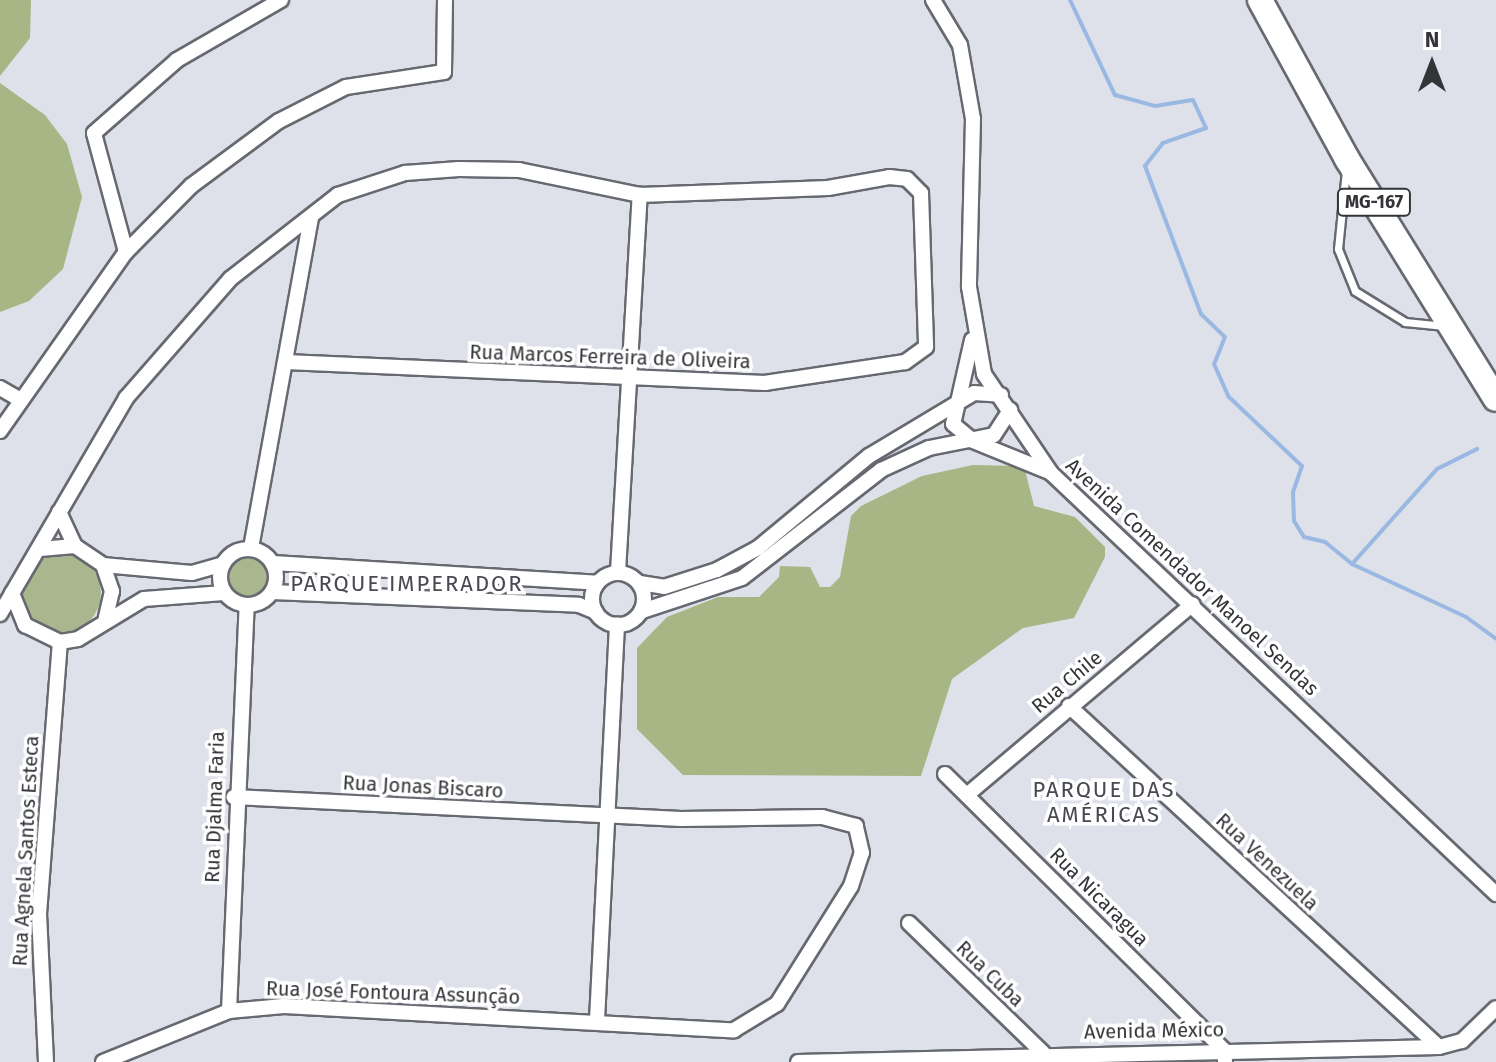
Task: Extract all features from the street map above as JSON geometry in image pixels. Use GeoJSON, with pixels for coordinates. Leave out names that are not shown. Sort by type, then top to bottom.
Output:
{"type":"FeatureCollection","features":[{"type":"Feature","properties":{"kind":"main road","name":"MG-167"},"geometry":{"type":"LineString","coordinates":[[1260,0],[1347,159],[1496,399]]}},
{"type":"Feature","properties":{"kind":"street"},"geometry":{"type":"LineString","coordinates":[[126,252],[94,133],[177,60],[281,0]]}},
{"type":"Feature","properties":{"kind":"street"},"geometry":{"type":"LineString","coordinates":[[0,431],[19,399],[126,252],[191,186],[279,121],[346,87],[444,72],[445,0]]}},
{"type":"Feature","properties":{"kind":"street","name":"Avenida Comendador Manoel Sendas"},"geometry":{"type":"LineString","coordinates":[[933,0],[960,45],[973,119],[973,330],[984,374],[1051,473],[1193,604],[1496,894]]}},
{"type":"Feature","properties":{"kind":"street"},"geometry":{"type":"LineString","coordinates":[[0,614],[126,398],[230,279],[311,217],[371,181],[459,169],[519,170],[640,195],[618,572]]}},
{"type":"Feature","properties":{"kind":"street","name":"Rua Marcos Ferreira de Oliveira"},"geometry":{"type":"LineString","coordinates":[[285,362],[628,381],[765,383],[853,374],[905,362],[926,347],[924,212],[921,193],[907,179],[640,195]]}},
{"type":"Feature","properties":{"kind":"street"},"geometry":{"type":"LineString","coordinates":[[59,512],[75,546],[103,565],[192,573],[223,564],[251,548],[311,217]]}},
{"type":"Feature","properties":{"kind":"street"},"geometry":{"type":"LineString","coordinates":[[973,330],[966,388],[957,403],[953,424],[973,441],[1051,473]]}},
{"type":"Feature","properties":{"kind":"street"},"geometry":{"type":"LineString","coordinates":[[0,388],[19,399]]}},
{"type":"Feature","properties":{"kind":"street"},"geometry":{"type":"LineString","coordinates":[[618,572],[640,583],[664,587],[758,548],[869,456],[974,393],[1001,395]]}},
{"type":"Feature","properties":{"kind":"street"},"geometry":{"type":"LineString","coordinates":[[617,625],[642,611],[772,561],[881,470],[929,448],[994,435],[1010,410]]}},
{"type":"Feature","properties":{"kind":"street"},"geometry":{"type":"LineString","coordinates":[[40,549],[75,546]]}},
{"type":"Feature","properties":{"kind":"street"},"geometry":{"type":"LineString","coordinates":[[251,548],[273,563],[597,583],[618,572]]}},
{"type":"Feature","properties":{"kind":"street"},"geometry":{"type":"LineString","coordinates":[[272,592],[273,563]]}},
{"type":"Feature","properties":{"kind":"street"},"geometry":{"type":"LineString","coordinates":[[223,564],[224,593]]}},
{"type":"Feature","properties":{"kind":"street"},"geometry":{"type":"LineString","coordinates":[[103,565],[112,591],[106,618]]}},
{"type":"Feature","properties":{"kind":"street"},"geometry":{"type":"LineString","coordinates":[[596,612],[597,583]]}},
{"type":"Feature","properties":{"kind":"street"},"geometry":{"type":"LineString","coordinates":[[640,583],[642,611]]}},
{"type":"Feature","properties":{"kind":"street"},"geometry":{"type":"LineString","coordinates":[[12,593],[18,615],[35,634],[60,642],[78,639],[106,618],[173,591],[224,593],[247,605],[272,592],[579,605],[617,625]]}},
{"type":"Feature","properties":{"kind":"street","name":"Rua Chile"},"geometry":{"type":"LineString","coordinates":[[968,794],[1193,604]]}},
{"type":"Feature","properties":{"kind":"street","name":"Rua Djalma Faria"},"geometry":{"type":"LineString","coordinates":[[229,1011],[234,797],[247,605]]}},
{"type":"Feature","properties":{"kind":"street"},"geometry":{"type":"LineString","coordinates":[[0,623],[18,615]]}},
{"type":"Feature","properties":{"kind":"street"},"geometry":{"type":"LineString","coordinates":[[597,1020],[610,816],[617,625]]}},
{"type":"Feature","properties":{"kind":"street","name":"Rua Agnela Santos Esteca"},"geometry":{"type":"LineString","coordinates":[[46,1062],[39,914],[60,642]]}},
{"type":"Feature","properties":{"kind":"street","name":"Rua Venezuela"},"geometry":{"type":"LineString","coordinates":[[1069,706],[1439,1047]]}},
{"type":"Feature","properties":{"kind":"street","name":"Rua Nicaragua"},"geometry":{"type":"LineString","coordinates":[[945,774],[1224,1056]]}},
{"type":"Feature","properties":{"kind":"street","name":"Rua Jonas Biscaro"},"geometry":{"type":"LineString","coordinates":[[234,797],[610,816],[822,817],[856,826]]}},
{"type":"Feature","properties":{"kind":"street","name":"Rua José Fontoura Assunção"},"geometry":{"type":"LineString","coordinates":[[103,1062],[229,1011],[284,1006],[597,1020],[734,1030],[777,1004],[851,886],[862,853],[856,826]]}},
{"type":"Feature","properties":{"kind":"street","name":"Rua Cuba"},"geometry":{"type":"LineString","coordinates":[[909,923],[1043,1053]]}},
{"type":"Feature","properties":{"kind":"street","name":"Avenida México"},"geometry":{"type":"LineString","coordinates":[[798,1059],[1043,1053],[1224,1056],[1439,1047],[1462,1041],[1496,1008]]}},
{"type":"Feature","properties":{"kind":"lane"},"geometry":{"type":"LineString","coordinates":[[1347,159],[1338,249],[1355,291],[1405,322],[1451,327]]}},
{"type":"Feature","properties":{"kind":"green space"},"geometry":{"type":"Polygon","coordinates":[[[0,0],[31,0],[30,38],[0,76],[0,0]]]}},
{"type":"Feature","properties":{"kind":"green space"},"geometry":{"type":"Polygon","coordinates":[[[0,83],[45,115],[67,144],[82,197],[63,269],[29,301],[0,312],[0,83]]]}},
{"type":"Feature","properties":{"kind":"green space"},"geometry":{"type":"Polygon","coordinates":[[[973,465],[1024,466],[1034,506],[1075,517],[1105,547],[1105,557],[1074,618],[1023,628],[952,679],[921,776],[683,775],[637,729],[637,648],[667,617],[718,597],[759,597],[779,577],[780,566],[810,567],[820,587],[830,587],[840,577],[851,516],[861,506],[922,476],[973,465]]]}},
{"type":"Feature","properties":{"kind":"green space"},"geometry":{"type":"Polygon","coordinates":[[[61,553],[76,556],[89,565],[98,578],[101,593],[98,608],[89,621],[76,630],[61,633],[46,630],[33,621],[24,608],[21,593],[24,578],[33,565],[46,556],[61,553]]]}},
{"type":"Feature","properties":{"kind":"green space"},"geometry":{"type":"Polygon","coordinates":[[[247,557],[261,563],[267,577],[261,591],[247,597],[233,591],[227,577],[233,563],[247,557]]]}},
{"type":"Feature","properties":{"kind":"waterway"},"geometry":{"type":"LineString","coordinates":[[1070,0],[1115,95],[1155,106],[1193,100],[1206,128],[1163,143],[1145,166],[1201,314],[1225,337],[1214,364],[1229,397],[1302,466],[1293,492],[1294,521],[1304,537],[1325,542],[1352,564],[1466,617],[1496,639]]}},
{"type":"Feature","properties":{"kind":"waterway"},"geometry":{"type":"LineString","coordinates":[[1352,564],[1437,469],[1477,449]]}},
{"type":"Feature","properties":{"kind":"district","name":"PARQUE IMPERADOR"},"geometry":{"type":"Point","coordinates":[407,584]}},
{"type":"Feature","properties":{"kind":"district","name":"PARQUE DAS AMÉRICAS"},"geometry":{"type":"Point","coordinates":[1104,802]}}]}
